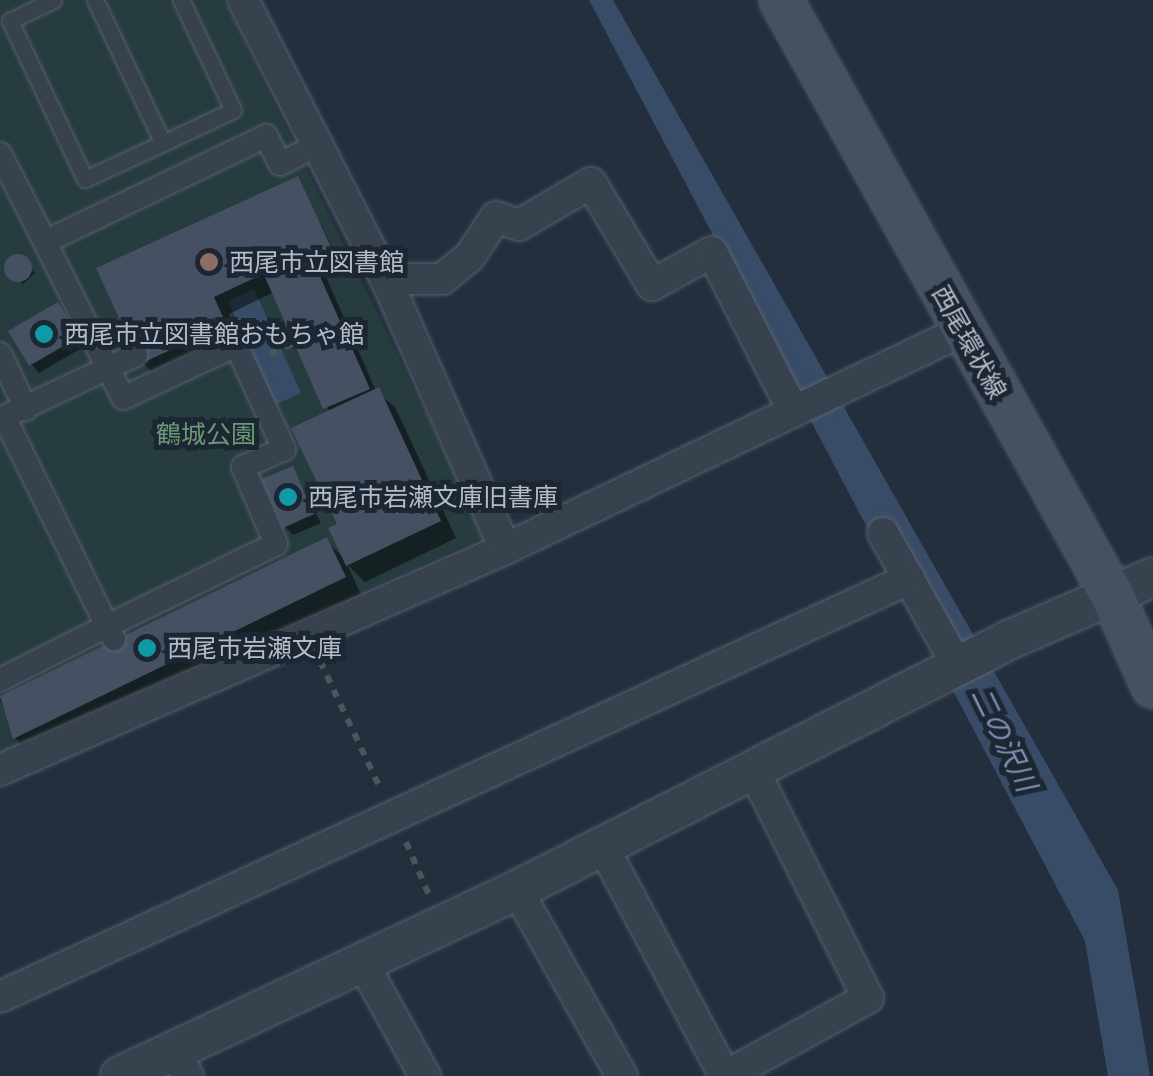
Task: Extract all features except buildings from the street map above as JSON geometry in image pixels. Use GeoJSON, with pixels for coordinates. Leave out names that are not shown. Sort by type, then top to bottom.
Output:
{"type":"FeatureCollection","features":[{"type":"Feature","properties":{"kind":"main road","name":"西尾環状線"},"geometry":{"type":"LineString","coordinates":[[781,0],[1112,597],[1153,686]]}},
{"type":"Feature","properties":{"kind":"street"},"geometry":{"type":"LineString","coordinates":[[243,0],[314,147],[386,279],[505,549]]}},
{"type":"Feature","properties":{"kind":"street"},"geometry":{"type":"LineString","coordinates":[[45,242],[266,136],[280,164],[314,147]]}},
{"type":"Feature","properties":{"kind":"street"},"geometry":{"type":"LineString","coordinates":[[0,154],[124,398],[236,345],[284,449],[244,467],[276,544],[110,632],[0,680]]}},
{"type":"Feature","properties":{"kind":"street"},"geometry":{"type":"LineString","coordinates":[[386,279],[442,279],[470,256],[496,217],[519,225],[591,182],[652,285],[712,252],[793,410]]}},
{"type":"Feature","properties":{"kind":"street"},"geometry":{"type":"LineString","coordinates":[[0,770],[505,549],[962,331]]}},
{"type":"Feature","properties":{"kind":"street"},"geometry":{"type":"LineString","coordinates":[[0,354],[26,409]]}},
{"type":"Feature","properties":{"kind":"street"},"geometry":{"type":"LineString","coordinates":[[110,632],[4,417],[136,354]]}},
{"type":"Feature","properties":{"kind":"street"},"geometry":{"type":"LineString","coordinates":[[883,533],[957,666]]}},
{"type":"Feature","properties":{"kind":"street"},"geometry":{"type":"LineString","coordinates":[[120,1076],[181,1063],[361,960],[516,890],[601,843],[1009,640],[1153,578]]}},
{"type":"Feature","properties":{"kind":"street"},"geometry":{"type":"LineString","coordinates":[[0,997],[909,580]]}},
{"type":"Feature","properties":{"kind":"street"},"geometry":{"type":"LineString","coordinates":[[601,843],[726,1076],[868,998],[752,767]]}},
{"type":"Feature","properties":{"kind":"street"},"geometry":{"type":"LineString","coordinates":[[516,890],[622,1076]]}},
{"type":"Feature","properties":{"kind":"street"},"geometry":{"type":"LineString","coordinates":[[361,960],[425,1076]]}},
{"type":"Feature","properties":{"kind":"lane"},"geometry":{"type":"LineString","coordinates":[[53,0],[10,21],[85,180],[232,110],[182,0]]}},
{"type":"Feature","properties":{"kind":"lane"},"geometry":{"type":"LineString","coordinates":[[95,0],[163,143]]}},
{"type":"Feature","properties":{"kind":"path"},"geometry":{"type":"LineString","coordinates":[[284,347],[294,343]]}},
{"type":"Feature","properties":{"kind":"path"},"geometry":{"type":"LineString","coordinates":[[308,635],[442,923]]}},
{"type":"Feature","properties":{"kind":"green space","name":"鶴城公園"},"geometry":{"type":"Polygon","coordinates":[[[0,0],[224,0],[486,536],[0,753],[0,0]]]}},
{"type":"Feature","properties":{"kind":"water","name":"二の沢川"},"geometry":{"type":"Polygon","coordinates":[[[589,0],[613,0],[1118,890],[1150,1076],[1108,1076],[1085,941],[589,0]]]}},
{"type":"Feature","properties":{"kind":"water"},"geometry":{"type":"Polygon","coordinates":[[[254,289],[301,393],[275,405],[228,301],[254,289]]]}},
{"type":"Feature","properties":{"kind":"place","name":"西尾市立図書館"},"geometry":{"type":"Point","coordinates":[209,262]}},
{"type":"Feature","properties":{"kind":"place","name":"西尾市立図書館おもちゃ館"},"geometry":{"type":"Point","coordinates":[44,334]}},
{"type":"Feature","properties":{"kind":"place","name":"西尾市岩瀬文庫旧書庫"},"geometry":{"type":"Point","coordinates":[288,497]}},
{"type":"Feature","properties":{"kind":"place","name":"西尾市岩瀬文庫"},"geometry":{"type":"Point","coordinates":[147,648]}}]}
